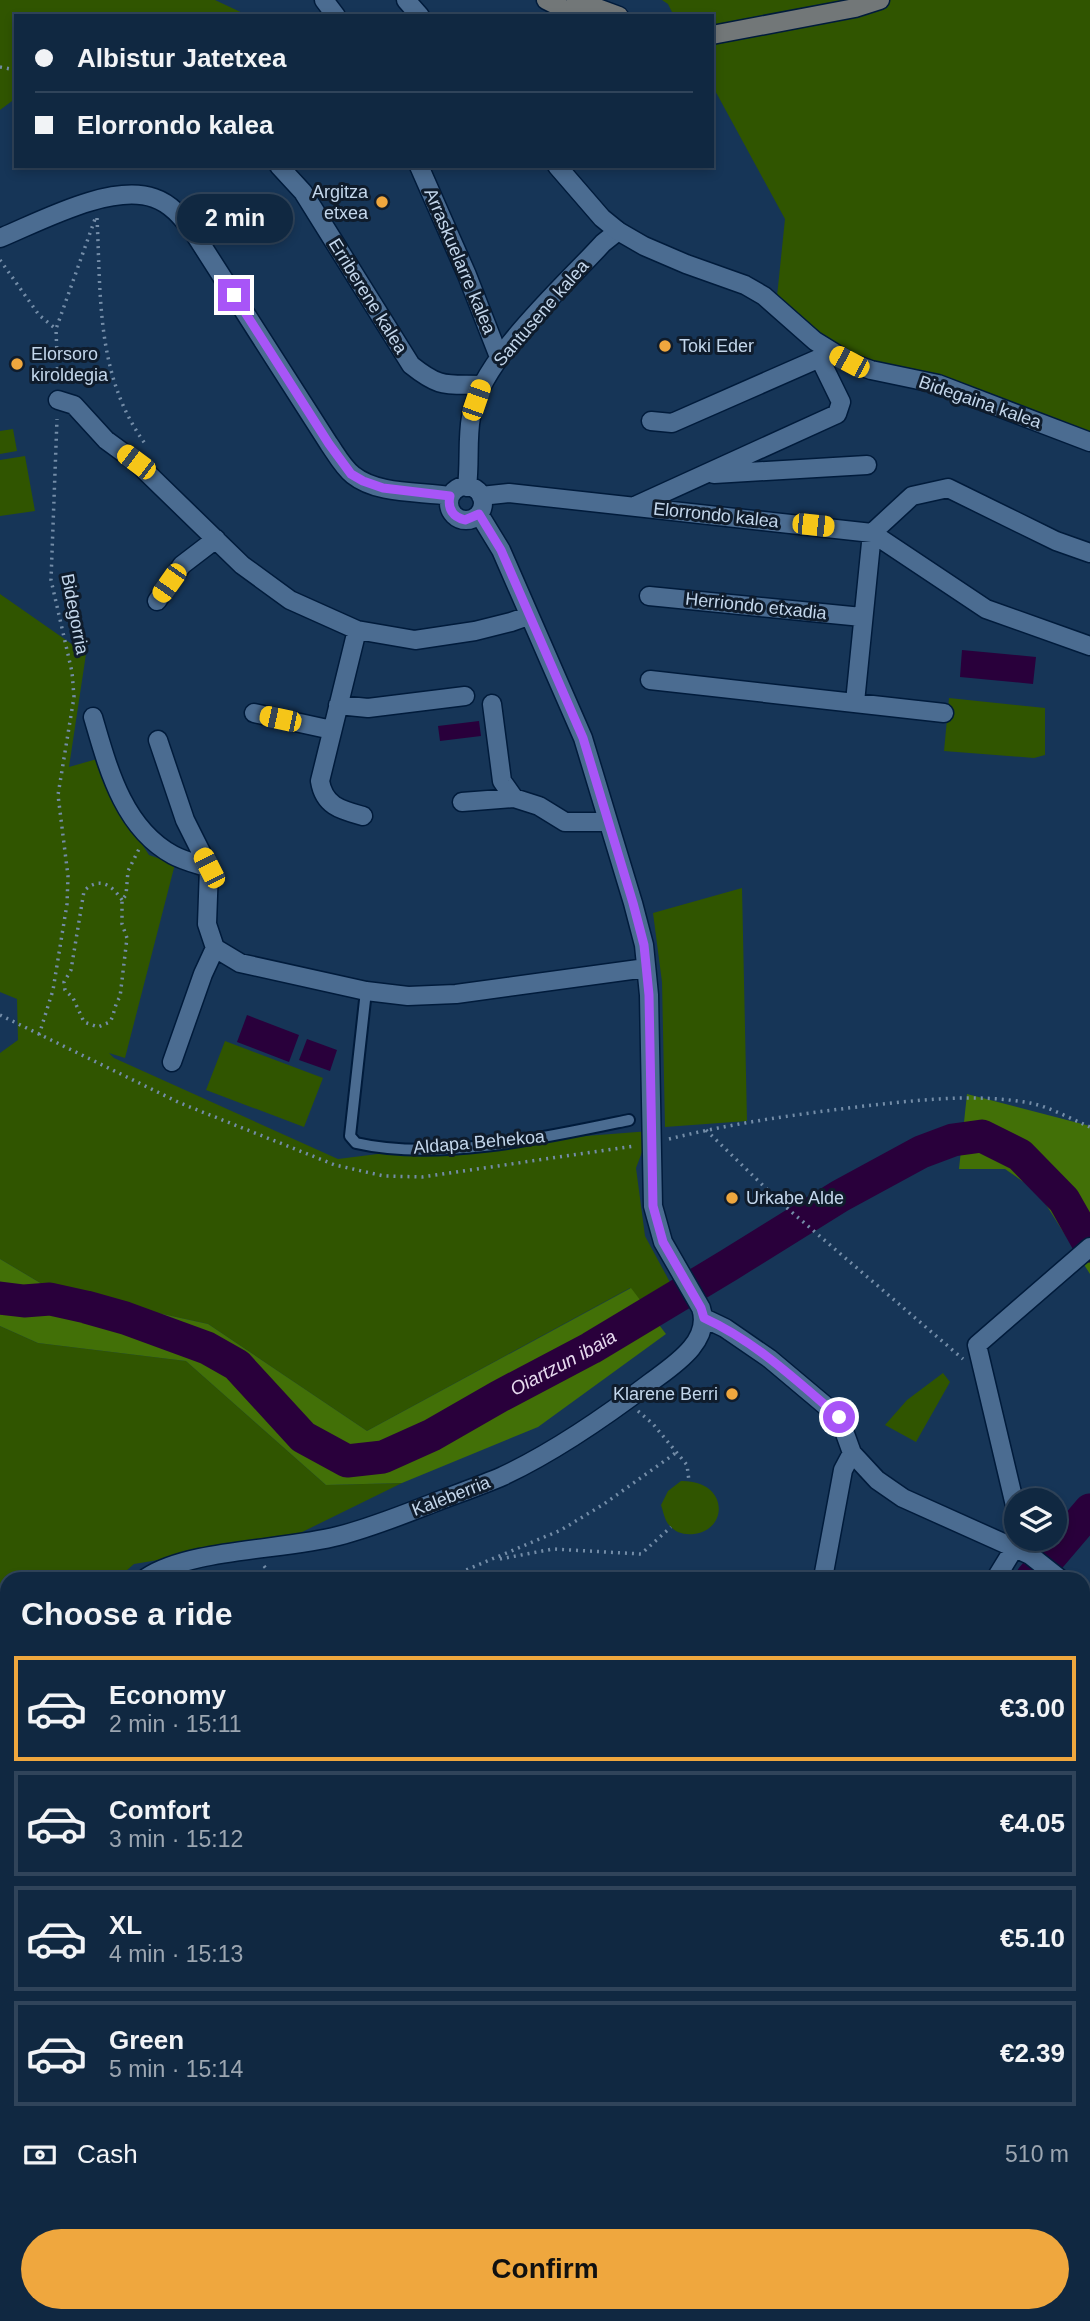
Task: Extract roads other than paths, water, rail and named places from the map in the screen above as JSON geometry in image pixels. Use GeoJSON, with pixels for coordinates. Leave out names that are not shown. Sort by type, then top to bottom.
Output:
{"type":"FeatureCollection","features":[{"type":"Feature","properties":{"kind":"main road"},"geometry":{"type":"LineString","coordinates":[[546,0],[574,14]]}},
{"type":"Feature","properties":{"kind":"main road"},"geometry":{"type":"LineString","coordinates":[[576,0],[614,14]]}},
{"type":"Feature","properties":{"kind":"main road"},"geometry":{"type":"LineString","coordinates":[[714,35],[880,0]]}},
{"type":"Feature","properties":{"kind":"main road"},"geometry":{"type":"LineString","coordinates":[[714,25],[788,20]]}},
{"type":"Feature","properties":{"kind":"street"},"geometry":{"type":"LineString","coordinates":[[407,0],[418,14]]}},
{"type":"Feature","properties":{"kind":"street","name":"Erriberene kalea"},"geometry":{"type":"LineString","coordinates":[[281,168],[303,192],[411,365],[430,380],[445,385],[482,385]]}},
{"type":"Feature","properties":{"kind":"street","name":"Arraskuelarre kalea"},"geometry":{"type":"LineString","coordinates":[[420,168],[467,275],[499,357]]}},
{"type":"Feature","properties":{"kind":"street","name":"Bidegaina kalea"},"geometry":{"type":"LineString","coordinates":[[559,168],[602,218],[618,231],[644,246],[745,285],[764,296],[826,356],[871,370],[951,388],[1090,442]]}},
{"type":"Feature","properties":{"kind":"street"},"geometry":{"type":"LineString","coordinates":[[0,238],[79,206],[125,193],[155,198],[178,212],[194,233],[351,474],[383,488],[450,496]]}},
{"type":"Feature","properties":{"kind":"street","name":"Santusene kalea"},"geometry":{"type":"LineString","coordinates":[[476,499],[471,416],[482,385],[499,357],[603,243],[618,231]]}},
{"type":"Feature","properties":{"kind":"street"},"geometry":{"type":"LineString","coordinates":[[635,505],[837,414],[841,402],[826,356],[672,423],[652,421]]}},
{"type":"Feature","properties":{"kind":"street"},"geometry":{"type":"LineString","coordinates":[[58,400],[74,405],[106,440],[136,462],[242,565],[290,600],[357,630],[415,640],[475,631],[528,615]]}},
{"type":"Feature","properties":{"kind":"street"},"geometry":{"type":"LineString","coordinates":[[704,474],[867,465]]}},
{"type":"Feature","properties":{"kind":"street"},"geometry":{"type":"LineString","coordinates":[[855,702],[872,533],[912,496],[948,488],[1056,541],[1090,553]]}},
{"type":"Feature","properties":{"kind":"street"},"geometry":{"type":"LineString","coordinates":[[476,499],[471,520],[458,519],[450,509],[450,496],[457,489],[476,499],[501,550],[583,738],[644,945],[653,1206],[663,1242],[701,1308],[704,1318],[725,1328],[770,1359],[839,1417],[852,1453],[877,1480],[903,1498],[1004,1543]]}},
{"type":"Feature","properties":{"kind":"street","name":"Elorrondo kalea"},"geometry":{"type":"LineString","coordinates":[[476,499],[509,493],[872,533],[986,609],[1090,646]]}},
{"type":"Feature","properties":{"kind":"street"},"geometry":{"type":"LineString","coordinates":[[157,601],[182,565],[216,539]]}},
{"type":"Feature","properties":{"kind":"street","name":"Herriondo etxadia"},"geometry":{"type":"LineString","coordinates":[[649,596],[862,617]]}},
{"type":"Feature","properties":{"kind":"street"},"geometry":{"type":"LineString","coordinates":[[357,630],[320,781],[322,794],[338,809],[363,816]]}},
{"type":"Feature","properties":{"kind":"street"},"geometry":{"type":"LineString","coordinates":[[650,680],[944,713]]}},
{"type":"Feature","properties":{"kind":"street"},"geometry":{"type":"LineString","coordinates":[[338,705],[368,708],[465,696]]}},
{"type":"Feature","properties":{"kind":"street"},"geometry":{"type":"LineString","coordinates":[[492,704],[502,781],[514,798]]}},
{"type":"Feature","properties":{"kind":"street"},"geometry":{"type":"LineString","coordinates":[[254,713],[332,730]]}},
{"type":"Feature","properties":{"kind":"street"},"geometry":{"type":"LineString","coordinates":[[93,717],[119,794],[135,821],[151,840],[174,856],[209,868]]}},
{"type":"Feature","properties":{"kind":"street"},"geometry":{"type":"LineString","coordinates":[[158,740],[185,820],[209,868],[207,923],[215,948],[240,963],[366,991],[408,996],[456,994],[646,968]]}},
{"type":"Feature","properties":{"kind":"street"},"geometry":{"type":"LineString","coordinates":[[462,802],[514,798],[539,806],[565,822],[608,822]]}},
{"type":"Feature","properties":{"kind":"street"},"geometry":{"type":"LineString","coordinates":[[172,1062],[215,948]]}},
{"type":"Feature","properties":{"kind":"street"},"geometry":{"type":"LineString","coordinates":[[1011,1488],[977,1345],[1085,1251]]}},
{"type":"Feature","properties":{"kind":"street","name":"Kaleberria"},"geometry":{"type":"LineString","coordinates":[[158,1572],[187,1561],[298,1545],[339,1536],[398,1517],[511,1472],[563,1443],[668,1369],[693,1345],[702,1331],[704,1318]]}},
{"type":"Feature","properties":{"kind":"street"},"geometry":{"type":"LineString","coordinates":[[824,1572],[843,1470],[852,1453]]}},
{"type":"Feature","properties":{"kind":"street"},"geometry":{"type":"LineString","coordinates":[[1002,1572],[1023,1551],[1051,1572]]}},
{"type":"Feature","properties":{"kind":"lane","name":"Aldapa Behekoa"},"geometry":{"type":"LineString","coordinates":[[366,991],[350,1136],[356,1143],[412,1150],[472,1146],[558,1135],[629,1120]]}},
{"type":"Feature","properties":{"kind":"waterway","name":"Oiartzun ibaia"},"geometry":{"type":"LineString","coordinates":[[0,1298],[24,1301],[50,1299],[86,1307],[207,1348],[237,1365],[303,1437],[347,1461],[383,1457],[432,1435],[591,1348],[840,1196],[921,1152],[953,1140],[982,1136],[1020,1155],[1064,1200],[1090,1246]]}},
{"type":"Feature","properties":{"kind":"waterway"},"geometry":{"type":"LineString","coordinates":[[1037,1572],[1090,1510]]}},
{"type":"Feature","properties":{"kind":"place","name":"Argitza etxea"},"geometry":{"type":"Point","coordinates":[382,202]}},
{"type":"Feature","properties":{"kind":"place","name":"Toki Eder"},"geometry":{"type":"Point","coordinates":[665,346]}},
{"type":"Feature","properties":{"kind":"place","name":"Elorsoro kiroldegia"},"geometry":{"type":"Point","coordinates":[17,364]}},
{"type":"Feature","properties":{"kind":"place","name":"Urkabe Alde"},"geometry":{"type":"Point","coordinates":[732,1198]}},
{"type":"Feature","properties":{"kind":"place","name":"Klarene Berri"},"geometry":{"type":"Point","coordinates":[732,1394]}}]}
